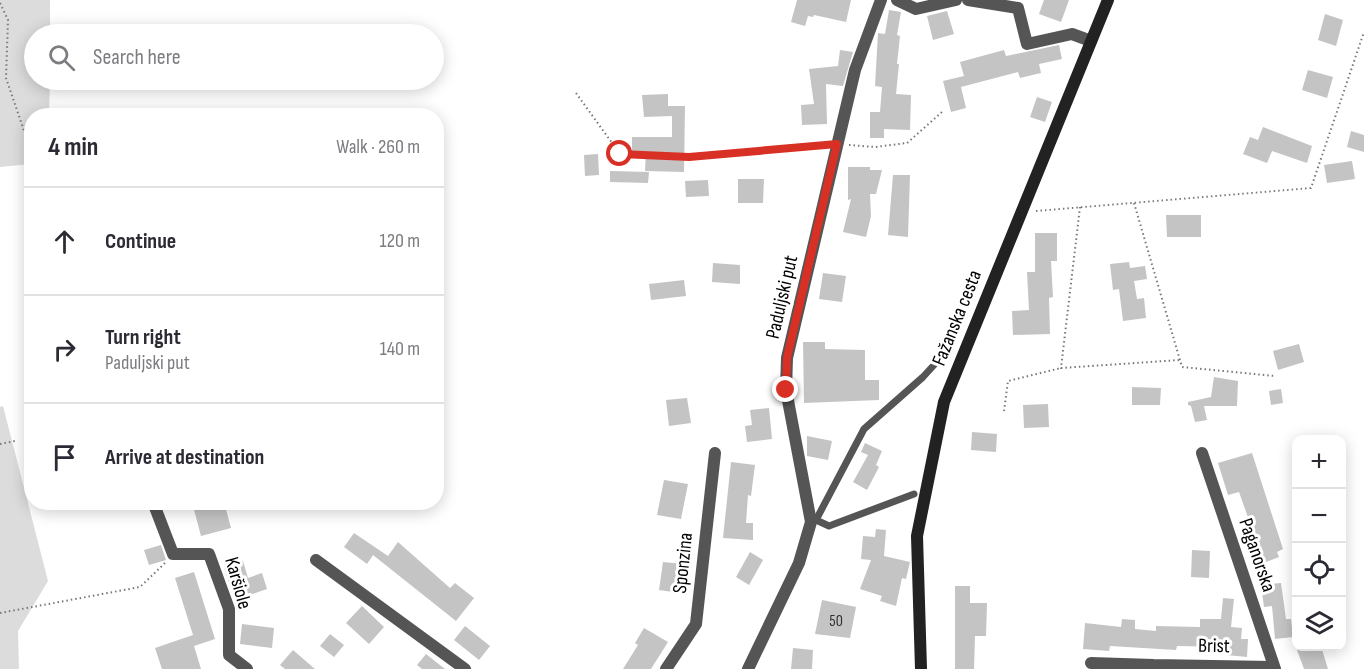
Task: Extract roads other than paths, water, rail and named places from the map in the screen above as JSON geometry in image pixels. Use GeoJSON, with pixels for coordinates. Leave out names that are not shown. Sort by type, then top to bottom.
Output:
{"type":"FeatureCollection","features":[{"type":"Feature","properties":{"kind":"main road","name":"Fažanska cesta"},"geometry":{"type":"LineString","coordinates":[[921,669],[917,536],[944,402],[1108,0]]}},
{"type":"Feature","properties":{"kind":"street","name":"Paduljski put"},"geometry":{"type":"LineString","coordinates":[[748,669],[799,563],[813,521],[785,375],[855,70],[881,0]]}},
{"type":"Feature","properties":{"kind":"street"},"geometry":{"type":"LineString","coordinates":[[897,0],[916,9],[956,0]]}},
{"type":"Feature","properties":{"kind":"street"},"geometry":{"type":"LineString","coordinates":[[968,0],[1018,9],[1027,44],[1072,34],[1091,41]]}},
{"type":"Feature","properties":{"kind":"street","name":"Sponzina"},"geometry":{"type":"LineString","coordinates":[[666,669],[696,624],[715,453]]}},
{"type":"Feature","properties":{"kind":"street","name":"Paganorska"},"geometry":{"type":"LineString","coordinates":[[1202,453],[1274,668]]}},
{"type":"Feature","properties":{"kind":"street","name":"Karšiole"},"geometry":{"type":"LineString","coordinates":[[156,510],[173,554],[209,554],[229,609],[229,655],[248,669]]}},
{"type":"Feature","properties":{"kind":"street"},"geometry":{"type":"LineString","coordinates":[[316,560],[465,669]]}},
{"type":"Feature","properties":{"kind":"street","name":"Brist"},"geometry":{"type":"LineString","coordinates":[[1091,663],[1153,667],[1274,668]]}},
{"type":"Feature","properties":{"kind":"lane"},"geometry":{"type":"LineString","coordinates":[[914,494],[829,526],[813,521],[864,429],[923,377],[944,354],[955,331]]}}]}
